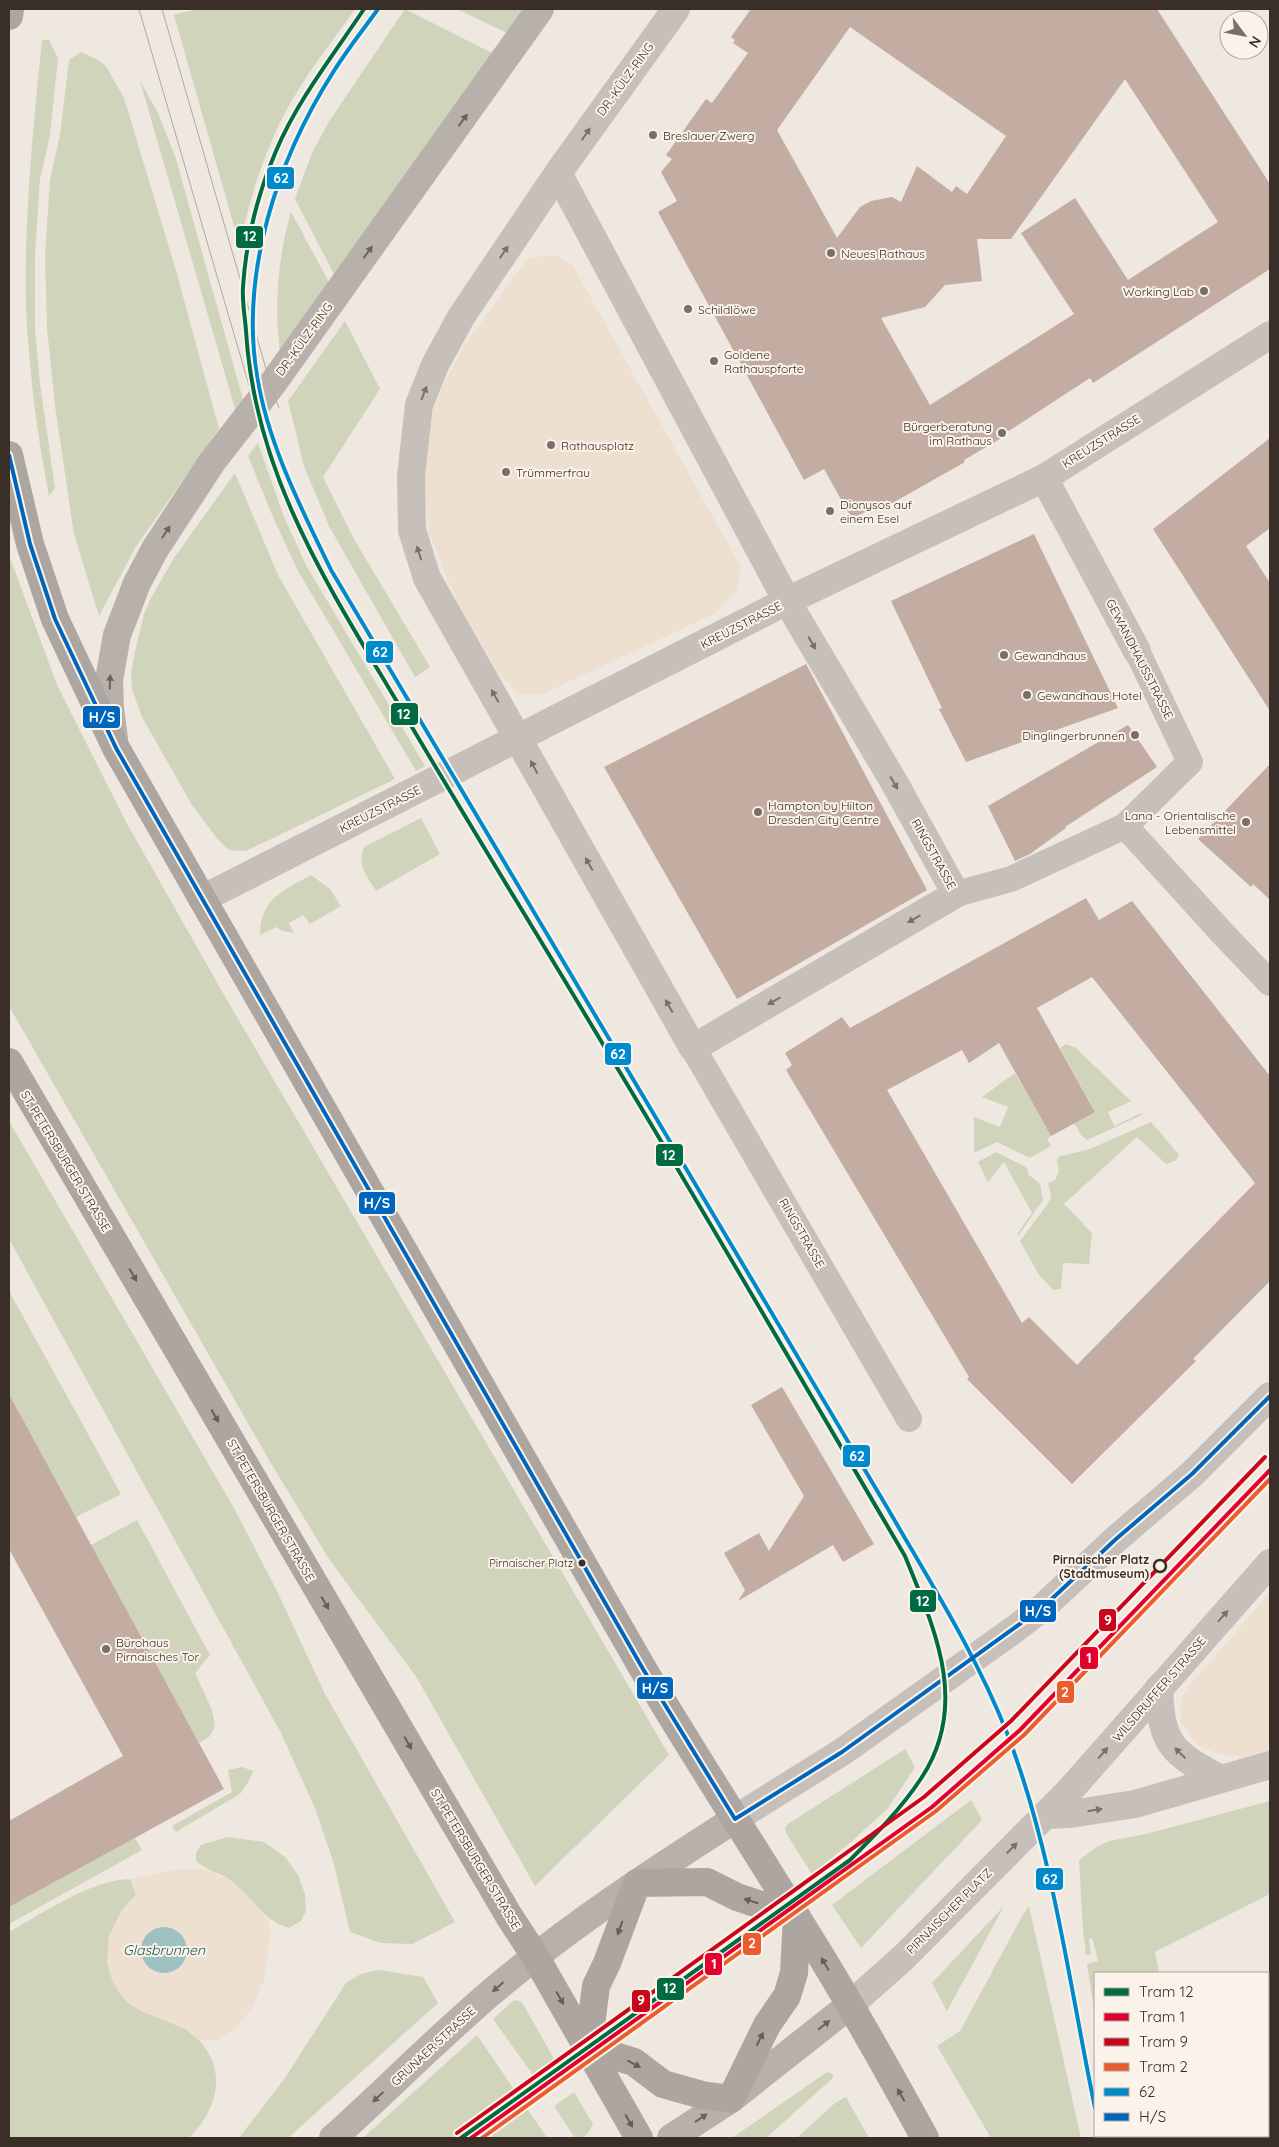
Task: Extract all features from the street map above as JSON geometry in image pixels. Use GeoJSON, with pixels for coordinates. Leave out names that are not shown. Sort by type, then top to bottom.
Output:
{"type":"FeatureCollection","features":[{"type":"Feature","properties":{"kind":"main road"},"geometry":{"type":"LineString","coordinates":[[9,16],[10,9]]}},
{"type":"Feature","properties":{"kind":"main road","name":"DR.-KÜLZ-RING"},"geometry":{"type":"LineString","coordinates":[[116,748],[110,708],[111,663],[125,609],[151,558],[212,462],[271,386],[540,9]]}},
{"type":"Feature","properties":{"kind":"main road"},"geometry":{"type":"LineString","coordinates":[[9,456],[30,544],[55,619],[116,748],[642,1669],[734,1819],[797,1916],[925,2138]]}},
{"type":"Feature","properties":{"kind":"main road","name":"ST. PETERSBURGER STRASSE"},"geometry":{"type":"LineString","coordinates":[[9,1062],[509,1916],[536,1956]]}},
{"type":"Feature","properties":{"kind":"main road"},"geometry":{"type":"LineString","coordinates":[[639,2138],[536,1956],[637,1883],[734,1819]]}},
{"type":"Feature","properties":{"kind":"main road"},"geometry":{"type":"LineString","coordinates":[[637,1883],[706,1882],[737,1897],[797,1916]]}},
{"type":"Feature","properties":{"kind":"main road"},"geometry":{"type":"LineString","coordinates":[[588,2048],[596,1986],[637,1883]]}},
{"type":"Feature","properties":{"kind":"main road"},"geometry":{"type":"LineString","coordinates":[[588,2048],[634,2062],[663,2084],[702,2095],[731,2099],[767,2025],[787,1996],[794,1973],[797,1916]]}},
{"type":"Feature","properties":{"kind":"main road","name":"GRUNAER STRASSE"},"geometry":{"type":"LineString","coordinates":[[333,2138],[498,1986],[536,1956]]}},
{"type":"Feature","properties":{"kind":"main road","name":"PIRNAISCHER PLATZ"},"geometry":{"type":"LineString","coordinates":[[672,2138],[731,2099],[850,2006]]}},
{"type":"Feature","properties":{"kind":"street","name":"DR.-KÜLZ-RING"},"geometry":{"type":"LineString","coordinates":[[519,738],[427,578],[412,530],[411,476],[419,405],[434,365],[460,317],[558,173],[676,9]]}},
{"type":"Feature","properties":{"kind":"street"},"geometry":{"type":"LineString","coordinates":[[558,173],[787,601]]}},
{"type":"Feature","properties":{"kind":"street","name":"KREUZSTRASSE"},"geometry":{"type":"LineString","coordinates":[[202,899],[787,601],[1044,478],[1270,335]]}},
{"type":"Feature","properties":{"kind":"street","name":"GEWANDHAUSSTRASSE"},"geometry":{"type":"LineString","coordinates":[[956,894],[1011,879],[1126,826],[1190,762],[1137,651],[1044,478]]}},
{"type":"Feature","properties":{"kind":"street","name":"RINGSTRASSE"},"geometry":{"type":"LineString","coordinates":[[693,1048],[956,894],[894,782],[787,601]]}},
{"type":"Feature","properties":{"kind":"street","name":"RINGSTRASSE"},"geometry":{"type":"LineString","coordinates":[[519,738],[693,1048],[909,1419]]}},
{"type":"Feature","properties":{"kind":"street"},"geometry":{"type":"LineString","coordinates":[[1126,826],[1270,983]]}},
{"type":"Feature","properties":{"kind":"street"},"geometry":{"type":"LineString","coordinates":[[734,1819],[850,1746],[982,1654],[1042,1608],[1116,1539],[1192,1474],[1270,1396]]}},
{"type":"Feature","properties":{"kind":"street","name":"WILSDRUFFER STRASSE"},"geometry":{"type":"LineString","coordinates":[[1046,1815],[1270,1563]]}},
{"type":"Feature","properties":{"kind":"street"},"geometry":{"type":"LineString","coordinates":[[1160,1688],[1160,1718],[1169,1743],[1191,1763],[1221,1779]]}},
{"type":"Feature","properties":{"kind":"street"},"geometry":{"type":"LineString","coordinates":[[1046,1815],[1070,1814],[1135,1804],[1270,1765]]}},
{"type":"Feature","properties":{"kind":"street","name":"PIRNAISCHER PLATZ"},"geometry":{"type":"LineString","coordinates":[[850,2006],[904,1957],[1046,1815]]}},
{"type":"Feature","properties":{"kind":"green space"},"geometry":{"type":"Polygon","coordinates":[[[197,9],[355,9],[307,77],[280,122],[264,159],[242,236],[238,240],[174,15],[197,9]]]}},
{"type":"Feature","properties":{"kind":"green space"},"geometry":{"type":"Polygon","coordinates":[[[405,9],[492,53],[334,274],[295,199],[312,153],[330,120],[405,9]]]}},
{"type":"Feature","properties":{"kind":"green space"},"geometry":{"type":"Polygon","coordinates":[[[457,9],[525,9],[507,33],[457,9]]]}},
{"type":"Feature","properties":{"kind":"green space"},"geometry":{"type":"Polygon","coordinates":[[[42,40],[49,40],[58,58],[50,135],[40,179],[35,254],[35,329],[40,384],[55,488],[49,496],[34,402],[26,308],[26,241],[32,140],[42,40]]]}},
{"type":"Feature","properties":{"kind":"green space"},"geometry":{"type":"Polygon","coordinates":[[[81,52],[106,66],[124,98],[177,274],[219,429],[135,548],[99,616],[74,534],[55,406],[47,328],[45,254],[50,180],[60,135],[69,60],[81,52]]]}},
{"type":"Feature","properties":{"kind":"green space"},"geometry":{"type":"Polygon","coordinates":[[[140,81],[158,113],[176,159],[244,403],[236,412],[140,81]]]}},
{"type":"Feature","properties":{"kind":"green space"},"geometry":{"type":"Polygon","coordinates":[[[291,212],[329,282],[280,352],[277,317],[278,281],[283,246],[291,212]]]}},
{"type":"Feature","properties":{"kind":"green space"},"geometry":{"type":"Polygon","coordinates":[[[345,321],[380,389],[323,477],[354,539],[430,667],[415,677],[329,526],[304,466],[288,401],[345,321]]]}},
{"type":"Feature","properties":{"kind":"green space"},"geometry":{"type":"Polygon","coordinates":[[[258,443],[284,517],[306,565],[425,766],[416,771],[297,569],[248,456],[258,443]]]}},
{"type":"Feature","properties":{"kind":"green space"},"geometry":{"type":"Polygon","coordinates":[[[235,473],[278,575],[395,779],[246,851],[229,850],[219,841],[192,805],[142,717],[132,689],[131,674],[144,614],[151,598],[174,558],[235,473]]]}},
{"type":"Feature","properties":{"kind":"green space"},"geometry":{"type":"Polygon","coordinates":[[[9,555],[57,685],[126,822],[227,1000],[669,1755],[535,1886],[417,1678],[329,1559],[269,1460],[9,1006],[9,555]]]}},
{"type":"Feature","properties":{"kind":"green space"},"geometry":{"type":"Polygon","coordinates":[[[421,818],[440,854],[376,891],[362,865],[364,847],[421,818]]]}},
{"type":"Feature","properties":{"kind":"green space"},"geometry":{"type":"Polygon","coordinates":[[[311,875],[330,889],[341,906],[310,924],[303,915],[289,923],[294,933],[283,931],[276,927],[260,935],[261,923],[269,904],[283,891],[311,875]]]}},
{"type":"Feature","properties":{"kind":"green space"},"geometry":{"type":"Polygon","coordinates":[[[1066,1044],[1076,1048],[1131,1101],[1108,1112],[1114,1126],[1139,1114],[1144,1114],[1087,1140],[1081,1135],[1074,1123],[1095,1111],[1060,1048],[1066,1044]]]}},
{"type":"Feature","properties":{"kind":"green space"},"geometry":{"type":"Polygon","coordinates":[[[1015,1073],[1051,1136],[1047,1139],[1051,1146],[1030,1158],[997,1142],[974,1153],[974,1117],[1000,1127],[1008,1107],[982,1097],[1015,1073]]]}},
{"type":"Feature","properties":{"kind":"green space"},"geometry":{"type":"Polygon","coordinates":[[[9,1121],[235,1510],[277,1591],[325,1694],[455,1922],[412,1944],[381,1943],[350,1932],[333,1861],[315,1808],[281,1733],[9,1239],[9,1121]]]}},
{"type":"Feature","properties":{"kind":"green space"},"geometry":{"type":"Polygon","coordinates":[[[1151,1122],[1179,1155],[1175,1161],[1166,1164],[1137,1137],[1064,1204],[1092,1233],[1089,1264],[1063,1263],[1061,1289],[1053,1290],[1039,1275],[1020,1241],[1049,1202],[1051,1196],[1048,1183],[1055,1180],[1059,1171],[1058,1157],[1090,1149],[1151,1122]]]}},
{"type":"Feature","properties":{"kind":"green space"},"geometry":{"type":"Polygon","coordinates":[[[996,1152],[1027,1168],[1029,1175],[1040,1184],[1043,1200],[1018,1236],[1017,1234],[1032,1213],[1004,1162],[988,1182],[978,1162],[996,1152]]]}},
{"type":"Feature","properties":{"kind":"green space"},"geometry":{"type":"Polygon","coordinates":[[[9,1291],[121,1494],[76,1517],[9,1394],[9,1291]]]}},
{"type":"Feature","properties":{"kind":"green space"},"geometry":{"type":"Polygon","coordinates":[[[137,1520],[210,1655],[195,1673],[212,1710],[215,1726],[209,1737],[199,1743],[91,1545],[137,1520]]]}},
{"type":"Feature","properties":{"kind":"green space"},"geometry":{"type":"Polygon","coordinates":[[[905,1749],[915,1767],[888,1808],[812,1874],[787,1835],[785,1828],[788,1824],[905,1749]]]}},
{"type":"Feature","properties":{"kind":"green space"},"geometry":{"type":"Polygon","coordinates":[[[242,1767],[253,1771],[240,1794],[176,1832],[172,1826],[232,1792],[228,1770],[242,1767]]]}},
{"type":"Feature","properties":{"kind":"green space"},"geometry":{"type":"Polygon","coordinates":[[[971,1800],[982,1820],[861,1948],[832,1905],[971,1800]]]}},
{"type":"Feature","properties":{"kind":"green space"},"geometry":{"type":"Polygon","coordinates":[[[1270,1801],[1270,1894],[1155,1952],[1159,1972],[1094,1972],[1094,2009],[1087,1964],[1098,1961],[1092,1938],[1089,1939],[1091,1954],[1086,1955],[1079,1860],[1098,1846],[1109,1841],[1146,1834],[1270,1801]]]}},
{"type":"Feature","properties":{"kind":"green space"},"geometry":{"type":"Polygon","coordinates":[[[228,1837],[264,1842],[285,1857],[298,1875],[305,1894],[306,1911],[301,1921],[289,1928],[280,1925],[264,1914],[230,1880],[196,1861],[196,1853],[201,1845],[228,1837]]]}},
{"type":"Feature","properties":{"kind":"green space"},"geometry":{"type":"Polygon","coordinates":[[[135,1838],[142,1850],[9,1924],[9,1907],[135,1838]]]}},
{"type":"Feature","properties":{"kind":"green space"},"geometry":{"type":"Polygon","coordinates":[[[130,1879],[136,1894],[141,2011],[187,2030],[210,2055],[215,2069],[216,2083],[209,2111],[189,2138],[9,2138],[9,1932],[83,1891],[99,1885],[130,1879]]]}},
{"type":"Feature","properties":{"kind":"green space"},"geometry":{"type":"Polygon","coordinates":[[[1004,1906],[947,2011],[932,1983],[1004,1906]]]}},
{"type":"Feature","properties":{"kind":"green space"},"geometry":{"type":"Polygon","coordinates":[[[1029,1906],[1081,2138],[991,2138],[937,2046],[960,2031],[1029,1906]]]}},
{"type":"Feature","properties":{"kind":"green space"},"geometry":{"type":"Polygon","coordinates":[[[378,1970],[423,1977],[438,2003],[288,2138],[239,2138],[285,2078],[346,1983],[361,1974],[378,1970]]]}},
{"type":"Feature","properties":{"kind":"green space"},"geometry":{"type":"Polygon","coordinates":[[[514,2000],[522,2002],[554,2059],[533,2075],[493,2019],[514,2000]]]}},
{"type":"Feature","properties":{"kind":"green space"},"geometry":{"type":"Polygon","coordinates":[[[477,2035],[547,2138],[363,2138],[477,2035]]]}},
{"type":"Feature","properties":{"kind":"green space"},"geometry":{"type":"Polygon","coordinates":[[[827,2072],[831,2073],[834,2077],[766,2138],[732,2138],[827,2072]]]}},
{"type":"Feature","properties":{"kind":"green space"},"geometry":{"type":"Polygon","coordinates":[[[574,2092],[593,2124],[587,2134],[579,2138],[575,2138],[554,2106],[574,2092]]]}},
{"type":"Feature","properties":{"kind":"green space"},"geometry":{"type":"Polygon","coordinates":[[[846,2097],[869,2138],[797,2138],[835,2103],[846,2097]]]}},
{"type":"Feature","properties":{"kind":"shaded area","name":"Rathausplatz"},"geometry":{"type":"Polygon","coordinates":[[[548,255],[557,256],[572,264],[741,567],[738,590],[714,614],[543,694],[520,695],[498,673],[459,606],[429,533],[424,480],[433,411],[445,380],[465,345],[527,259],[548,255]]]}},
{"type":"Feature","properties":{"kind":"shaded area"},"geometry":{"type":"Polygon","coordinates":[[[1270,1592],[1270,1751],[1244,1757],[1220,1754],[1199,1746],[1191,1738],[1181,1722],[1180,1705],[1185,1691],[1270,1592]]]}},
{"type":"Feature","properties":{"kind":"shaded area"},"geometry":{"type":"Polygon","coordinates":[[[177,1869],[204,1869],[228,1879],[245,1893],[266,1916],[271,1930],[264,1980],[252,2008],[233,2031],[218,2040],[199,2040],[185,2029],[141,2011],[127,2002],[118,1991],[110,1975],[107,1961],[109,1936],[121,1911],[136,1894],[130,1879],[177,1869]]]}},
{"type":"Feature","properties":{"kind":"water","name":"Glasbrunnen"},"geometry":{"type":"Polygon","coordinates":[[[169,1927],[181,1933],[186,1941],[186,1959],[181,1967],[173,1972],[159,1973],[147,1967],[142,1959],[141,1945],[147,1933],[155,1928],[169,1927]]]}},
{"type":"Feature","properties":{"kind":"building","name":"Neues Rathaus"},"geometry":{"type":"Polygon","coordinates":[[[751,9],[1157,9],[1270,184],[1270,269],[1093,383],[1090,378],[1004,434],[1005,436],[964,460],[965,462],[889,505],[887,500],[852,519],[824,469],[804,480],[658,212],[677,201],[661,172],[672,159],[666,155],[706,99],[712,103],[748,53],[733,43],[735,40],[731,37],[751,9]],[[850,27],[777,130],[837,238],[860,207],[871,201],[892,197],[901,202],[917,166],[952,192],[956,186],[967,194],[1006,136],[850,27]],[[1125,79],[1011,239],[977,239],[982,281],[945,285],[925,307],[881,318],[930,405],[1074,314],[1021,233],[1075,198],[1128,280],[1218,222],[1125,79]]]}},
{"type":"Feature","properties":{"kind":"building"},"geometry":{"type":"Polygon","coordinates":[[[1270,438],[1270,528],[1246,546],[1270,583],[1270,711],[1153,529],[1270,438]]]}},
{"type":"Feature","properties":{"kind":"building","name":"Gewandhaus"},"geometry":{"type":"Polygon","coordinates":[[[1034,534],[1118,708],[966,762],[939,709],[942,708],[891,601],[1034,534]]]}},
{"type":"Feature","properties":{"kind":"building","name":"Hampton by Hilton Dresden City Centre"},"geometry":{"type":"Polygon","coordinates":[[[806,664],[927,890],[737,999],[604,767],[806,664]]]}},
{"type":"Feature","properties":{"kind":"building"},"geometry":{"type":"Polygon","coordinates":[[[1128,725],[1157,767],[1065,827],[1030,854],[1015,861],[988,806],[1128,725]]]}},
{"type":"Feature","properties":{"kind":"building"},"geometry":{"type":"Polygon","coordinates":[[[1270,764],[1270,900],[1253,884],[1251,887],[1198,839],[1270,764]]]}},
{"type":"Feature","properties":{"kind":"building"},"geometry":{"type":"Polygon","coordinates":[[[1086,898],[1099,920],[1132,901],[1270,1076],[1270,1281],[1193,1359],[1196,1361],[1072,1484],[967,1379],[969,1377],[786,1070],[792,1065],[785,1053],[842,1017],[850,1028],[1086,898]],[[1092,977],[1037,1008],[1095,1112],[1051,1136],[999,1043],[969,1063],[962,1050],[887,1090],[1022,1323],[1029,1317],[1077,1365],[1255,1183],[1092,977]]]}},
{"type":"Feature","properties":{"kind":"building"},"geometry":{"type":"Polygon","coordinates":[[[782,1387],[874,1544],[843,1562],[833,1545],[738,1601],[745,1590],[724,1553],[759,1533],[769,1551],[804,1496],[751,1405],[782,1387]]]}},
{"type":"Feature","properties":{"kind":"building","name":"Bürohaus Pirnaisches Tor"},"geometry":{"type":"Polygon","coordinates":[[[9,1394],[224,1789],[9,1907],[9,1821],[123,1756],[9,1549],[9,1394]]]}},
{"type":"Feature","properties":{"kind":"tram line"},"geometry":{"type":"LineString","coordinates":[[139,9],[260,423]]}},
{"type":"Feature","properties":{"kind":"tram line"},"geometry":{"type":"LineString","coordinates":[[162,9],[279,408]]}},
{"type":"Feature","properties":{"kind":"tram line","name":"12"},"geometry":{"type":"LineString","coordinates":[[364,9],[317,78],[285,132],[264,184],[247,252],[243,298],[252,385],[265,436],[281,485],[302,533],[351,625],[678,1169],[905,1556],[936,1638],[945,1694],[944,1721],[936,1749],[922,1777],[897,1810],[850,1860],[461,2138]]}},
{"type":"Feature","properties":{"kind":"tram line","name":"9"},"geometry":{"type":"LineString","coordinates":[[457,2133],[924,1797],[1011,1721],[1265,1457]]}},
{"type":"Feature","properties":{"kind":"tram line","name":"1"},"geometry":{"type":"LineString","coordinates":[[471,2138],[932,1807],[1020,1730],[1270,1470]]}},
{"type":"Feature","properties":{"kind":"tram line","name":"2"},"geometry":{"type":"LineString","coordinates":[[482,2138],[936,1811],[1024,1735],[1270,1479]]}},
{"type":"Feature","properties":{"kind":"transit line","name":"62"},"geometry":{"type":"LineString","coordinates":[[378,9],[337,65],[312,108],[295,143],[268,219],[259,258],[254,298],[253,337],[262,401],[277,451],[297,499],[331,570],[888,1509],[952,1619],[981,1675],[1007,1733],[1023,1778],[1036,1825],[1048,1871],[1094,2103]]}},
{"type":"Feature","properties":{"kind":"transit line","name":"H/S"},"geometry":{"type":"LineString","coordinates":[[9,455],[30,544],[55,619],[116,748],[643,1669],[735,1819],[842,1752],[1042,1608],[1116,1539],[1192,1474],[1270,1396]]}},
{"type":"Feature","properties":{"kind":"place","name":"Breslauer Zwerg"},"geometry":{"type":"Point","coordinates":[653,135]}},
{"type":"Feature","properties":{"kind":"place","name":"Neues Rathaus"},"geometry":{"type":"Point","coordinates":[831,253]}},
{"type":"Feature","properties":{"kind":"place","name":"Working Lab"},"geometry":{"type":"Point","coordinates":[1204,291]}},
{"type":"Feature","properties":{"kind":"place","name":"Schildlöwe"},"geometry":{"type":"Point","coordinates":[688,309]}},
{"type":"Feature","properties":{"kind":"place","name":"Goldene Rathauspforte"},"geometry":{"type":"Point","coordinates":[714,361]}},
{"type":"Feature","properties":{"kind":"place","name":"Bürgerberatung im Rathaus"},"geometry":{"type":"Point","coordinates":[1002,433]}},
{"type":"Feature","properties":{"kind":"place","name":"Rathausplatz"},"geometry":{"type":"Point","coordinates":[551,445]}},
{"type":"Feature","properties":{"kind":"place","name":"Trümmerfrau"},"geometry":{"type":"Point","coordinates":[506,472]}},
{"type":"Feature","properties":{"kind":"place","name":"Dionysos auf einem Esel"},"geometry":{"type":"Point","coordinates":[830,511]}},
{"type":"Feature","properties":{"kind":"place","name":"Gewandhaus"},"geometry":{"type":"Point","coordinates":[1004,655]}},
{"type":"Feature","properties":{"kind":"place","name":"Gewandhaus Hotel"},"geometry":{"type":"Point","coordinates":[1027,695]}},
{"type":"Feature","properties":{"kind":"place","name":"Dinglingerbrunnen"},"geometry":{"type":"Point","coordinates":[1135,735]}},
{"type":"Feature","properties":{"kind":"place","name":"Hampton by Hilton Dresden City Centre"},"geometry":{"type":"Point","coordinates":[758,812]}},
{"type":"Feature","properties":{"kind":"place","name":"Lana - Orientalische Lebensmittel"},"geometry":{"type":"Point","coordinates":[1246,822]}},
{"type":"Feature","properties":{"kind":"place","name":"Pirnaischer Platz"},"geometry":{"type":"Point","coordinates":[582,1563]}},
{"type":"Feature","properties":{"kind":"place","name":"Pirnaischer Platz (Stadtmuseum)"},"geometry":{"type":"Point","coordinates":[1160,1566]}},
{"type":"Feature","properties":{"kind":"place","name":"Bürohaus Pirnaisches Tor"},"geometry":{"type":"Point","coordinates":[106,1649]}}]}
